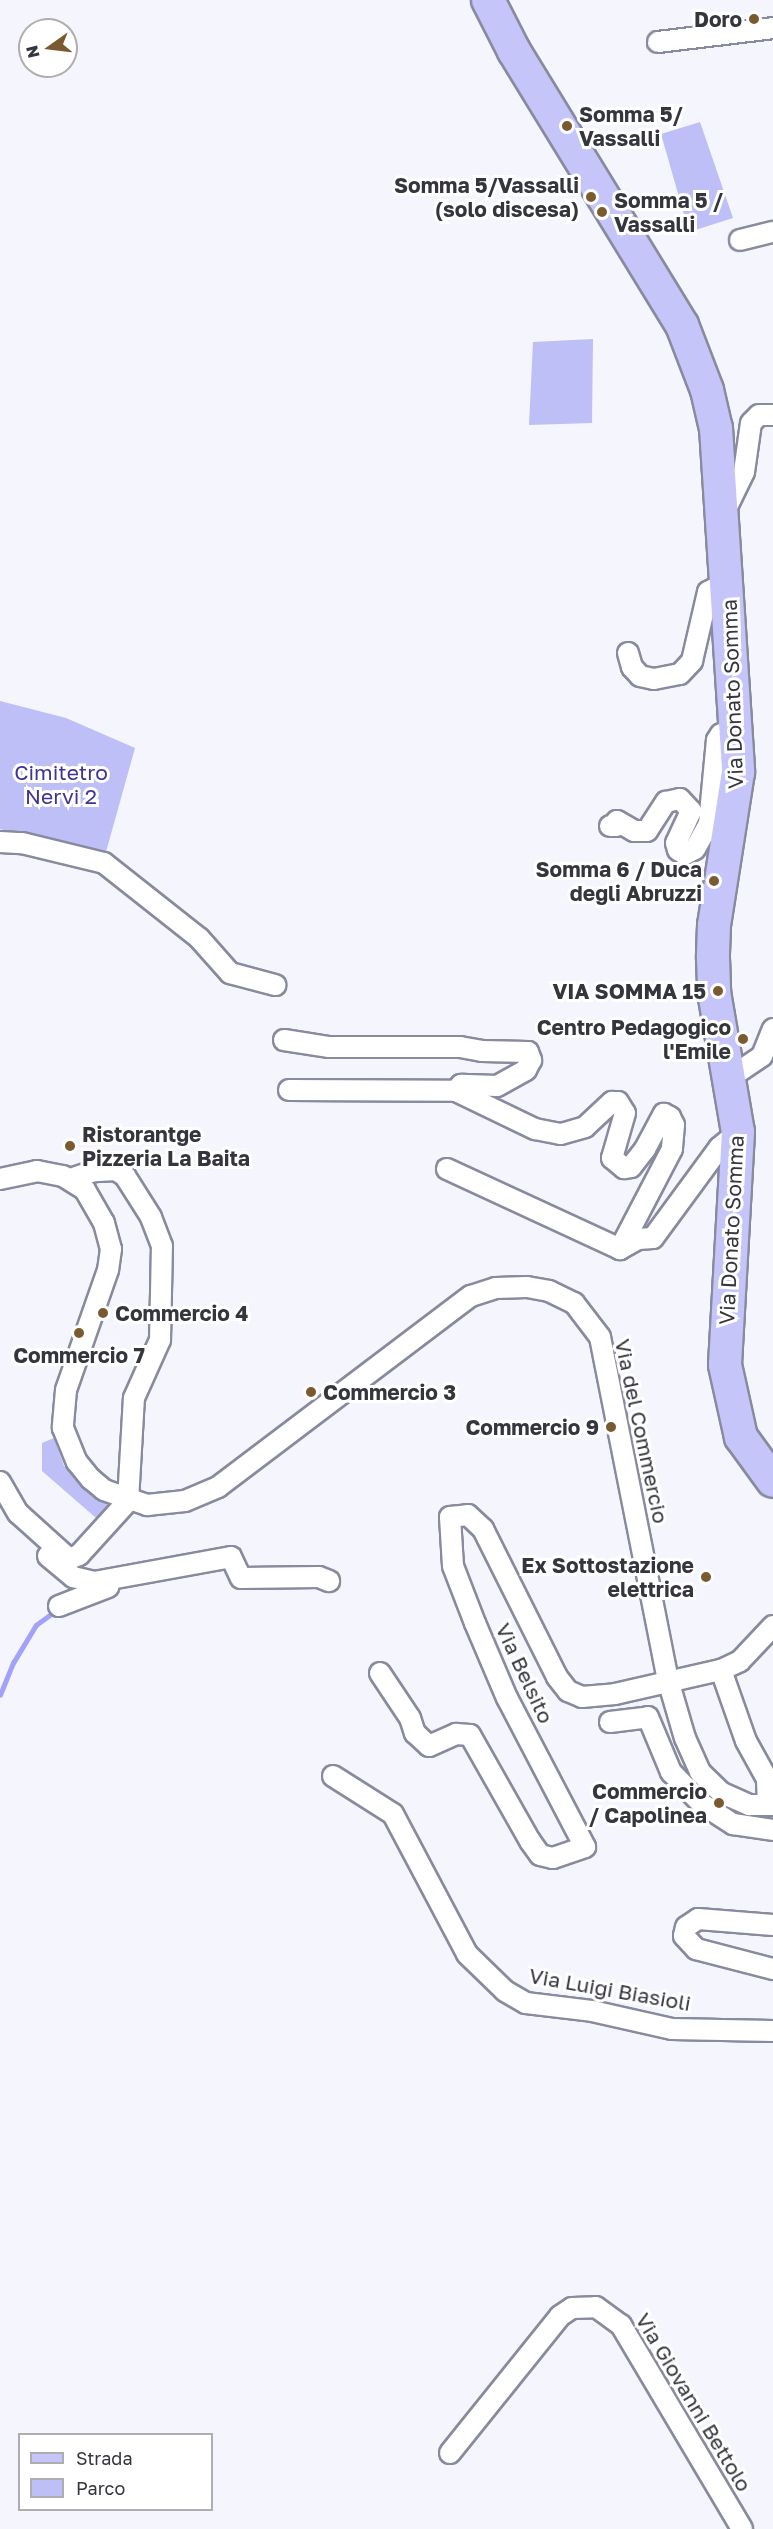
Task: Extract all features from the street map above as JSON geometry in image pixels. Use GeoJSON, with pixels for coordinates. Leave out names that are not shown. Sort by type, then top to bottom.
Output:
{"type":"FeatureCollection","features":[{"type":"Feature","properties":{"kind":"main road","name":"Via Donato Somma"},"geometry":{"type":"LineString","coordinates":[[488,0],[513,51],[682,325],[707,390],[716,428],[728,582],[737,786],[714,925],[713,958],[714,992],[731,1077],[738,1132],[725,1365],[737,1426],[771,1479]]}},
{"type":"Feature","properties":{"kind":"street"},"geometry":{"type":"LineString","coordinates":[[658,42],[773,28]]}},
{"type":"Feature","properties":{"kind":"street"},"geometry":{"type":"LineString","coordinates":[[740,240],[773,232]]}},
{"type":"Feature","properties":{"kind":"street"},"geometry":{"type":"LineString","coordinates":[[723,516],[744,472],[751,423],[759,415],[773,415]]}},
{"type":"Feature","properties":{"kind":"street"},"geometry":{"type":"LineString","coordinates":[[628,653],[632,667],[640,676],[654,679],[680,674],[692,661],[708,592],[728,582]]}},
{"type":"Feature","properties":{"kind":"street"},"geometry":{"type":"LineString","coordinates":[[610,826],[616,826],[617,821],[634,831],[647,831],[666,802],[680,799],[691,811],[676,843],[678,850],[685,854],[695,849],[709,824],[717,740],[721,734],[736,734]]}},
{"type":"Feature","properties":{"kind":"street"},"geometry":{"type":"LineString","coordinates":[[0,842],[22,843],[104,863],[199,938],[230,973],[276,986]]}},
{"type":"Feature","properties":{"kind":"street"},"geometry":{"type":"LineString","coordinates":[[731,1077],[762,1056],[773,1029]]}},
{"type":"Feature","properties":{"kind":"street"},"geometry":{"type":"LineString","coordinates":[[284,1040],[329,1047],[460,1047],[482,1052],[528,1052],[531,1060],[526,1070],[497,1086],[461,1085],[456,1091]]}},
{"type":"Feature","properties":{"kind":"street"},"geometry":{"type":"LineString","coordinates":[[289,1089],[456,1091],[535,1130],[561,1134],[585,1127],[612,1102],[618,1102],[625,1113],[612,1158],[624,1168],[631,1167],[645,1149],[663,1114],[670,1117],[674,1125],[672,1149],[620,1249]]}},
{"type":"Feature","properties":{"kind":"street"},"geometry":{"type":"LineString","coordinates":[[620,1249],[638,1239],[654,1238],[719,1148],[738,1132]]}},
{"type":"Feature","properties":{"kind":"street"},"geometry":{"type":"LineString","coordinates":[[447,1169],[620,1249]]}},
{"type":"Feature","properties":{"kind":"street"},"geometry":{"type":"LineString","coordinates":[[0,1179],[38,1171],[71,1179],[94,1171],[116,1170],[125,1176],[151,1217],[162,1246],[160,1340],[135,1398],[129,1500],[79,1555],[69,1559],[18,1513],[0,1482]]}},
{"type":"Feature","properties":{"kind":"street","name":"Via del Commercio"},"geometry":{"type":"LineString","coordinates":[[71,1179],[93,1202],[111,1249],[105,1281],[66,1390],[63,1428],[77,1462],[91,1479],[104,1490],[129,1500],[168,1504],[202,1496],[218,1487],[471,1296],[507,1287],[549,1291],[574,1303],[600,1337],[668,1680],[685,1738],[704,1777],[736,1801],[770,1805]]}},
{"type":"Feature","properties":{"kind":"street"},"geometry":{"type":"LineString","coordinates":[[0,1500],[13,1521],[73,1577],[94,1582],[231,1557],[241,1578],[319,1577],[329,1581]]}},
{"type":"Feature","properties":{"kind":"street","name":"Via Belsito"},"geometry":{"type":"LineString","coordinates":[[380,1673],[410,1718],[415,1733],[429,1746],[456,1734],[470,1735],[530,1841],[540,1855],[553,1858],[585,1847],[507,1698],[475,1623],[453,1566],[450,1516],[468,1515],[483,1529],[568,1691],[582,1697],[615,1694],[668,1680]]}},
{"type":"Feature","properties":{"kind":"street"},"geometry":{"type":"LineString","coordinates":[[59,1606],[114,1586],[123,1578]]}},
{"type":"Feature","properties":{"kind":"street"},"geometry":{"type":"LineString","coordinates":[[668,1680],[721,1670],[740,1661],[773,1626]]}},
{"type":"Feature","properties":{"kind":"street"},"geometry":{"type":"LineString","coordinates":[[721,1670],[746,1741],[767,1779],[770,1805]]}},
{"type":"Feature","properties":{"kind":"street"},"geometry":{"type":"LineString","coordinates":[[610,1722],[648,1717],[671,1772],[702,1804],[733,1824],[773,1830]]}},
{"type":"Feature","properties":{"kind":"street","name":"Via Luigi Biasioli"},"geometry":{"type":"LineString","coordinates":[[333,1776],[393,1814],[467,1954],[505,1991],[526,2003],[592,2012],[672,2029],[773,2031]]}},
{"type":"Feature","properties":{"kind":"street"},"geometry":{"type":"LineString","coordinates":[[773,1925],[698,1919],[686,1927],[684,1936],[696,1949],[773,1969]]}},
{"type":"Feature","properties":{"kind":"street","name":"Via Giovanni Bettolo"},"geometry":{"type":"LineString","coordinates":[[450,2453],[560,2316],[572,2308],[596,2307],[621,2325],[742,2529]]}},
{"type":"Feature","properties":{"kind":"green space"},"geometry":{"type":"Polygon","coordinates":[[[700,122],[733,218],[689,232],[661,134],[700,122]]]}},
{"type":"Feature","properties":{"kind":"green space"},"geometry":{"type":"Polygon","coordinates":[[[593,339],[592,423],[529,425],[533,342],[593,339]]]}},
{"type":"Feature","properties":{"kind":"green space","name":"Cimitetro Nervi 2"},"geometry":{"type":"Polygon","coordinates":[[[0,701],[66,718],[135,748],[104,859],[0,829],[0,701]]]}},
{"type":"Feature","properties":{"kind":"green space"},"geometry":{"type":"Polygon","coordinates":[[[54,1438],[64,1466],[113,1510],[103,1524],[42,1471],[42,1443],[54,1438]]]}},
{"type":"Feature","properties":{"kind":"waterway"},"geometry":{"type":"LineString","coordinates":[[0,1695],[13,1663],[36,1625],[55,1611]]}},
{"type":"Feature","properties":{"kind":"place","name":"Doro"},"geometry":{"type":"Point","coordinates":[754,19]}},
{"type":"Feature","properties":{"kind":"place","name":"Somma 5/ Vassalli"},"geometry":{"type":"Point","coordinates":[567,126]}},
{"type":"Feature","properties":{"kind":"place","name":"Somma 5/Vassalli (solo discesa)"},"geometry":{"type":"Point","coordinates":[591,197]}},
{"type":"Feature","properties":{"kind":"place","name":"Somma 5 / Vassalli"},"geometry":{"type":"Point","coordinates":[602,212]}},
{"type":"Feature","properties":{"kind":"place","name":"Somma 6 / Duca degli Abruzzi"},"geometry":{"type":"Point","coordinates":[714,881]}},
{"type":"Feature","properties":{"kind":"place","name":"VIA SOMMA 15"},"geometry":{"type":"Point","coordinates":[718,991]}},
{"type":"Feature","properties":{"kind":"place","name":"Centro Pedagogico l'Emile"},"geometry":{"type":"Point","coordinates":[743,1039]}},
{"type":"Feature","properties":{"kind":"place","name":"Ristorantge Pizzeria La Baita"},"geometry":{"type":"Point","coordinates":[70,1146]}},
{"type":"Feature","properties":{"kind":"place","name":"Commercio 4"},"geometry":{"type":"Point","coordinates":[103,1313]}},
{"type":"Feature","properties":{"kind":"place","name":"Commercio 7"},"geometry":{"type":"Point","coordinates":[79,1333]}},
{"type":"Feature","properties":{"kind":"place","name":"Commercio 3"},"geometry":{"type":"Point","coordinates":[311,1392]}},
{"type":"Feature","properties":{"kind":"place","name":"Commercio 9"},"geometry":{"type":"Point","coordinates":[611,1427]}},
{"type":"Feature","properties":{"kind":"place","name":"Ex Sottostazione elettrica"},"geometry":{"type":"Point","coordinates":[706,1577]}},
{"type":"Feature","properties":{"kind":"place","name":"Commercio / Capolinea"},"geometry":{"type":"Point","coordinates":[719,1803]}}]}
